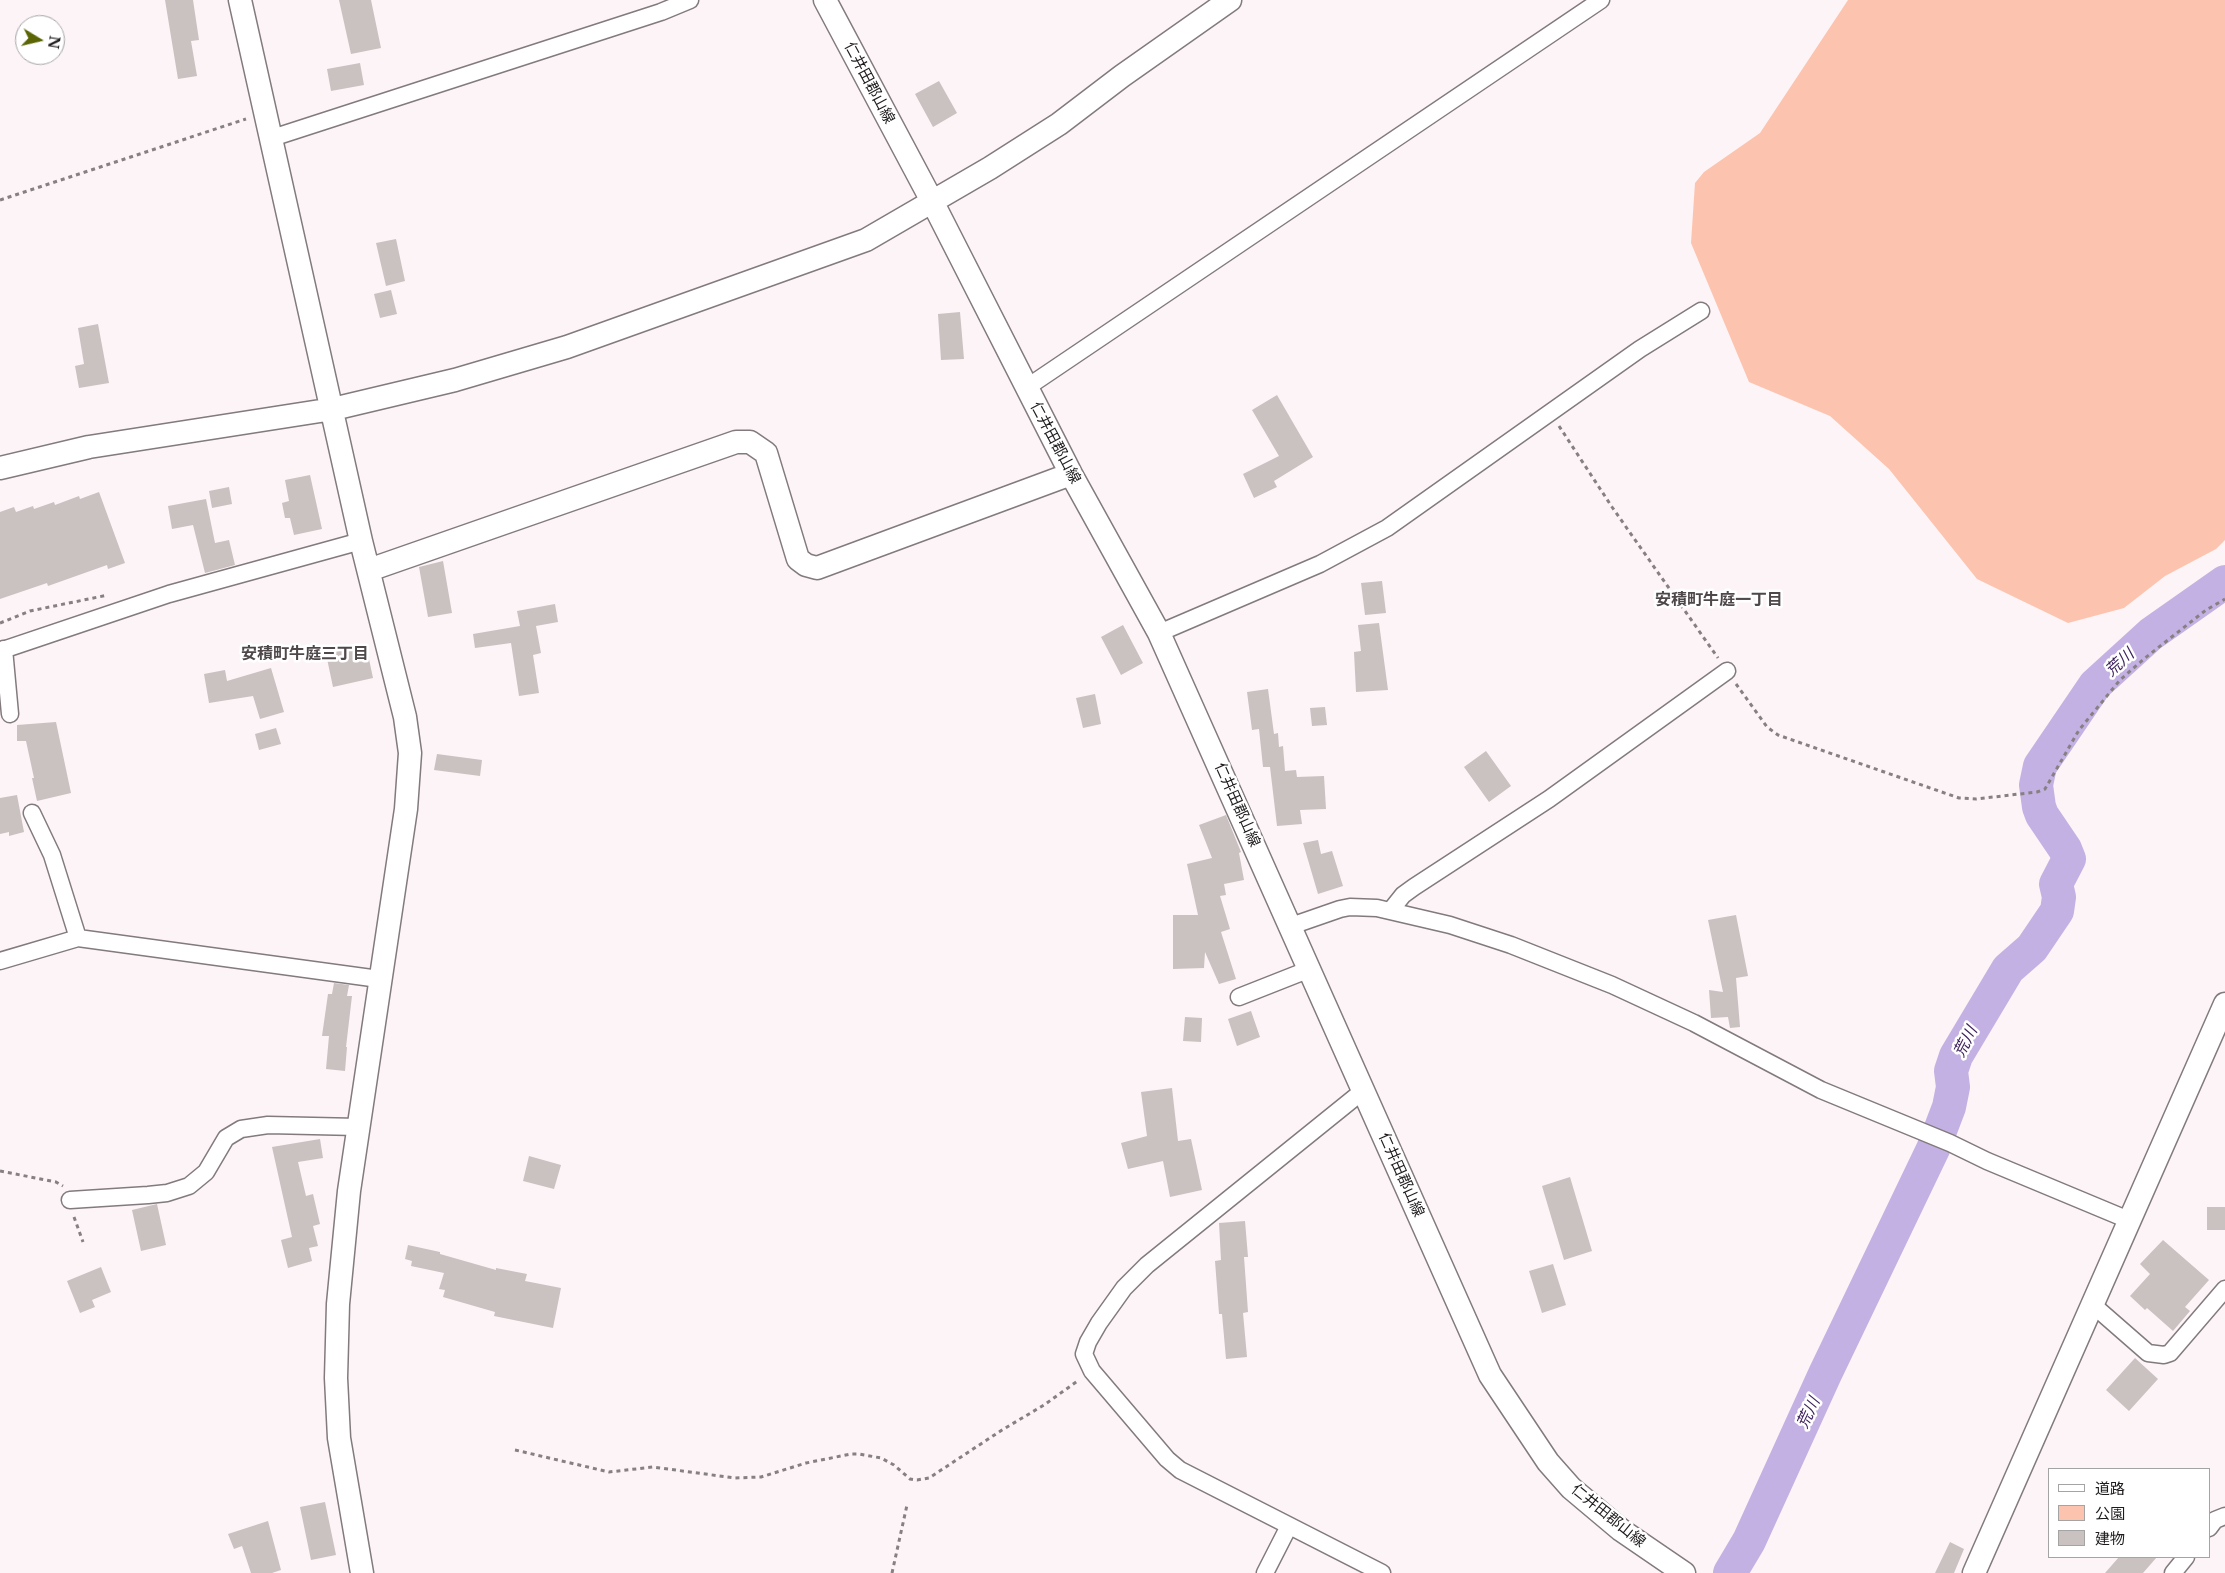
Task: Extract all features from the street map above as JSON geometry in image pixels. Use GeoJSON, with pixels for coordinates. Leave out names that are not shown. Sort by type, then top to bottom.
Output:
{"type":"FeatureCollection","features":[{"type":"Feature","properties":{"kind":"street"},"geometry":{"type":"LineString","coordinates":[[240,0],[264,113],[272,138],[333,408],[361,541],[405,717],[410,753],[406,809],[379,979],[349,1191],[340,1285],[336,1378],[339,1438],[362,1573]]}},
{"type":"Feature","properties":{"kind":"street"},"geometry":{"type":"LineString","coordinates":[[272,138],[651,15],[690,0]]}},
{"type":"Feature","properties":{"kind":"street","name":"仁井田郡山線"},"geometry":{"type":"LineString","coordinates":[[825,0],[933,202],[1071,474],[1159,633],[1490,1375],[1548,1462],[1571,1488],[1621,1530],[1684,1573]]}},
{"type":"Feature","properties":{"kind":"street"},"geometry":{"type":"LineString","coordinates":[[0,468],[89,447],[333,408],[454,380],[567,347],[866,240],[933,202],[1058,124],[1122,76],[1230,0]]}},
{"type":"Feature","properties":{"kind":"street"},"geometry":{"type":"LineString","coordinates":[[1026,388],[1601,0]]}},
{"type":"Feature","properties":{"kind":"street"},"geometry":{"type":"LineString","coordinates":[[1159,633],[1320,564],[1355,547],[1386,528],[1551,413],[1640,348],[1700,311]]}},
{"type":"Feature","properties":{"kind":"street"},"geometry":{"type":"LineString","coordinates":[[369,570],[736,442],[750,442],[766,454],[798,559],[806,566],[817,568],[1071,474]]}},
{"type":"Feature","properties":{"kind":"street"},"geometry":{"type":"LineString","coordinates":[[10,714],[2,650],[170,594],[361,541]]}},
{"type":"Feature","properties":{"kind":"street"},"geometry":{"type":"LineString","coordinates":[[1391,910],[1403,895],[1414,886],[1548,799],[1727,671]]}},
{"type":"Feature","properties":{"kind":"street"},"geometry":{"type":"LineString","coordinates":[[32,813],[52,854],[78,938]]}},
{"type":"Feature","properties":{"kind":"street"},"geometry":{"type":"LineString","coordinates":[[1291,926],[1350,907],[1391,910],[1450,925],[1511,945],[1612,985],[1694,1023],[1821,1090],[2131,1221]]}},
{"type":"Feature","properties":{"kind":"street"},"geometry":{"type":"LineString","coordinates":[[0,961],[78,938],[379,979]]}},
{"type":"Feature","properties":{"kind":"street"},"geometry":{"type":"LineString","coordinates":[[1238,997],[1310,969]]}},
{"type":"Feature","properties":{"kind":"street"},"geometry":{"type":"LineString","coordinates":[[1974,1573],[2131,1221],[2225,1004]]}},
{"type":"Feature","properties":{"kind":"street"},"geometry":{"type":"LineString","coordinates":[[1364,1090],[1147,1265],[1130,1282],[1099,1323],[1088,1342],[1084,1354],[1092,1370],[1167,1459],[1180,1470],[1382,1573]]}},
{"type":"Feature","properties":{"kind":"street"},"geometry":{"type":"LineString","coordinates":[[70,1200],[148,1195],[178,1190],[198,1180],[212,1163],[226,1138],[240,1129],[268,1125],[358,1127]]}},
{"type":"Feature","properties":{"kind":"street"},"geometry":{"type":"LineString","coordinates":[[2093,1305],[2148,1353],[2164,1354],[2170,1353],[2225,1289]]}},
{"type":"Feature","properties":{"kind":"street"},"geometry":{"type":"LineString","coordinates":[[2210,1526],[2214,1520],[2225,1516]]}},
{"type":"Feature","properties":{"kind":"street"},"geometry":{"type":"LineString","coordinates":[[1265,1573],[1289,1526]]}},
{"type":"Feature","properties":{"kind":"street"},"geometry":{"type":"LineString","coordinates":[[2173,1573],[2185,1558]]}},
{"type":"Feature","properties":{"kind":"path"},"geometry":{"type":"LineString","coordinates":[[0,200],[264,113]]}},
{"type":"Feature","properties":{"kind":"path"},"geometry":{"type":"LineString","coordinates":[[1551,413],[1612,507],[1767,727],[1778,736],[1959,798],[1976,799],[2037,792],[2044,789],[2087,719],[2120,680],[2206,610],[2225,599]]}},
{"type":"Feature","properties":{"kind":"path"},"geometry":{"type":"LineString","coordinates":[[0,623],[30,611],[113,594]]}},
{"type":"Feature","properties":{"kind":"path"},"geometry":{"type":"LineString","coordinates":[[515,1450],[609,1472],[653,1467],[735,1478],[761,1477],[806,1463],[859,1454],[881,1458],[894,1465],[910,1479],[917,1480],[929,1478],[1044,1405],[1092,1370]]}},
{"type":"Feature","properties":{"kind":"path"},"geometry":{"type":"LineString","coordinates":[[892,1573],[907,1504]]}},
{"type":"Feature","properties":{"kind":"green space"},"geometry":{"type":"Polygon","coordinates":[[[1848,0],[2225,0],[2225,540],[2216,549],[2165,576],[2124,608],[2068,623],[1977,579],[1889,469],[1830,416],[1749,382],[1691,243],[1695,183],[1704,172],[1760,133],[1848,0]]]}},
{"type":"Feature","properties":{"kind":"building"},"geometry":{"type":"Polygon","coordinates":[[[165,0],[193,0],[199,40],[191,41],[197,76],[178,79],[165,0]]]}},
{"type":"Feature","properties":{"kind":"building"},"geometry":{"type":"Polygon","coordinates":[[[339,0],[371,0],[381,48],[351,54],[339,0]]]}},
{"type":"Feature","properties":{"kind":"building"},"geometry":{"type":"Polygon","coordinates":[[[360,63],[364,85],[331,91],[327,69],[360,63]]]}},
{"type":"Feature","properties":{"kind":"building"},"geometry":{"type":"Polygon","coordinates":[[[939,81],[957,113],[933,127],[915,94],[939,81]]]}},
{"type":"Feature","properties":{"kind":"building"},"geometry":{"type":"Polygon","coordinates":[[[396,239],[405,281],[386,286],[376,243],[396,239]]]}},
{"type":"Feature","properties":{"kind":"building"},"geometry":{"type":"Polygon","coordinates":[[[391,290],[397,314],[380,318],[374,294],[391,290]]]}},
{"type":"Feature","properties":{"kind":"building"},"geometry":{"type":"Polygon","coordinates":[[[960,312],[964,359],[941,360],[938,314],[960,312]]]}},
{"type":"Feature","properties":{"kind":"building"},"geometry":{"type":"Polygon","coordinates":[[[98,324],[109,383],[79,388],[75,366],[84,364],[78,328],[98,324]]]}},
{"type":"Feature","properties":{"kind":"building"},"geometry":{"type":"Polygon","coordinates":[[[1277,395],[1313,457],[1274,481],[1277,487],[1254,498],[1243,474],[1279,456],[1252,410],[1277,395]]]}},
{"type":"Feature","properties":{"kind":"building"},"geometry":{"type":"Polygon","coordinates":[[[310,475],[322,529],[294,535],[290,518],[285,518],[282,503],[289,501],[285,480],[310,475]]]}},
{"type":"Feature","properties":{"kind":"building"},"geometry":{"type":"Polygon","coordinates":[[[229,487],[232,504],[212,508],[209,491],[229,487]]]}},
{"type":"Feature","properties":{"kind":"building"},"geometry":{"type":"Polygon","coordinates":[[[99,492],[125,563],[108,569],[107,565],[48,586],[47,583],[0,599],[0,512],[14,507],[16,512],[33,506],[34,509],[54,502],[55,505],[79,496],[80,499],[99,492]]]}},
{"type":"Feature","properties":{"kind":"building"},"geometry":{"type":"Polygon","coordinates":[[[206,499],[215,543],[229,540],[235,565],[205,573],[193,525],[172,529],[168,506],[206,499]]]}},
{"type":"Feature","properties":{"kind":"building"},"geometry":{"type":"Polygon","coordinates":[[[443,561],[452,613],[428,617],[419,567],[443,561]]]}},
{"type":"Feature","properties":{"kind":"building"},"geometry":{"type":"Polygon","coordinates":[[[1382,581],[1386,613],[1365,615],[1361,583],[1382,581]]]}},
{"type":"Feature","properties":{"kind":"building"},"geometry":{"type":"Polygon","coordinates":[[[555,604],[558,622],[536,626],[541,653],[533,655],[539,693],[519,696],[511,643],[475,648],[473,634],[520,626],[517,611],[555,604]]]}},
{"type":"Feature","properties":{"kind":"building"},"geometry":{"type":"Polygon","coordinates":[[[1379,623],[1388,690],[1356,692],[1354,652],[1361,651],[1358,625],[1379,623]]]}},
{"type":"Feature","properties":{"kind":"building"},"geometry":{"type":"Polygon","coordinates":[[[1123,625],[1143,663],[1121,675],[1101,637],[1123,625]]]}},
{"type":"Feature","properties":{"kind":"building"},"geometry":{"type":"Polygon","coordinates":[[[366,645],[373,678],[333,687],[326,654],[366,645]]]}},
{"type":"Feature","properties":{"kind":"building"},"geometry":{"type":"Polygon","coordinates":[[[271,668],[284,712],[260,719],[253,696],[209,703],[204,674],[225,670],[227,681],[271,668]]]}},
{"type":"Feature","properties":{"kind":"building"},"geometry":{"type":"Polygon","coordinates":[[[1268,689],[1274,734],[1278,733],[1279,747],[1283,746],[1285,771],[1296,770],[1297,777],[1324,776],[1326,809],[1300,810],[1302,824],[1277,826],[1270,767],[1263,767],[1259,729],[1252,730],[1247,692],[1268,689]]]}},
{"type":"Feature","properties":{"kind":"building"},"geometry":{"type":"Polygon","coordinates":[[[1095,694],[1101,724],[1083,728],[1076,698],[1095,694]]]}},
{"type":"Feature","properties":{"kind":"building"},"geometry":{"type":"Polygon","coordinates":[[[1325,707],[1327,725],[1312,726],[1310,708],[1325,707]]]}},
{"type":"Feature","properties":{"kind":"building"},"geometry":{"type":"Polygon","coordinates":[[[56,722],[71,793],[37,801],[26,741],[17,741],[17,725],[56,722]]]}},
{"type":"Feature","properties":{"kind":"building"},"geometry":{"type":"Polygon","coordinates":[[[276,728],[281,744],[259,750],[255,734],[276,728]]]}},
{"type":"Feature","properties":{"kind":"building"},"geometry":{"type":"Polygon","coordinates":[[[1486,751],[1511,786],[1489,802],[1464,767],[1486,751]]]}},
{"type":"Feature","properties":{"kind":"building"},"geometry":{"type":"Polygon","coordinates":[[[437,754],[482,760],[480,776],[434,770],[437,754]]]}},
{"type":"Feature","properties":{"kind":"building"},"geometry":{"type":"Polygon","coordinates":[[[17,795],[24,832],[9,836],[9,832],[0,834],[0,798],[17,795]]]}},
{"type":"Feature","properties":{"kind":"building"},"geometry":{"type":"Polygon","coordinates":[[[1226,815],[1241,852],[1239,853],[1244,880],[1224,884],[1226,895],[1220,896],[1230,929],[1221,932],[1236,979],[1219,984],[1205,952],[1204,968],[1173,969],[1173,915],[1198,915],[1187,864],[1212,858],[1199,825],[1226,815]]]}},
{"type":"Feature","properties":{"kind":"building"},"geometry":{"type":"Polygon","coordinates":[[[1318,840],[1321,854],[1332,851],[1343,886],[1318,894],[1303,843],[1318,840]]]}},
{"type":"Feature","properties":{"kind":"building"},"geometry":{"type":"Polygon","coordinates":[[[1736,915],[1748,976],[1736,978],[1740,1027],[1730,1028],[1728,1017],[1711,1018],[1709,990],[1723,992],[1708,920],[1736,915]]]}},
{"type":"Feature","properties":{"kind":"building"},"geometry":{"type":"Polygon","coordinates":[[[334,983],[349,985],[347,996],[352,996],[345,1071],[326,1069],[329,1036],[322,1036],[328,994],[332,994],[334,983]]]}},
{"type":"Feature","properties":{"kind":"building"},"geometry":{"type":"Polygon","coordinates":[[[1251,1011],[1260,1037],[1237,1046],[1228,1019],[1251,1011]]]}},
{"type":"Feature","properties":{"kind":"building"},"geometry":{"type":"Polygon","coordinates":[[[1185,1017],[1202,1018],[1201,1042],[1183,1041],[1185,1017]]]}},
{"type":"Feature","properties":{"kind":"building"},"geometry":{"type":"Polygon","coordinates":[[[1172,1088],[1178,1141],[1191,1139],[1202,1190],[1170,1197],[1163,1161],[1128,1169],[1121,1143],[1147,1136],[1141,1092],[1172,1088]]]}},
{"type":"Feature","properties":{"kind":"building"},"geometry":{"type":"Polygon","coordinates":[[[320,1139],[323,1158],[298,1162],[306,1196],[313,1194],[320,1224],[313,1226],[318,1246],[309,1248],[312,1261],[288,1268],[281,1240],[292,1237],[272,1147],[320,1139]]]}},
{"type":"Feature","properties":{"kind":"building"},"geometry":{"type":"Polygon","coordinates":[[[529,1156],[561,1165],[554,1189],[523,1181],[529,1156]]]}},
{"type":"Feature","properties":{"kind":"building"},"geometry":{"type":"Polygon","coordinates":[[[1570,1177],[1592,1251],[1564,1260],[1542,1186],[1570,1177]]]}},
{"type":"Feature","properties":{"kind":"building"},"geometry":{"type":"Polygon","coordinates":[[[157,1204],[166,1245],[141,1251],[132,1210],[157,1204]]]}},
{"type":"Feature","properties":{"kind":"building"},"geometry":{"type":"Polygon","coordinates":[[[2207,1207],[2225,1207],[2225,1230],[2207,1230],[2207,1207]]]}},
{"type":"Feature","properties":{"kind":"building"},"geometry":{"type":"Polygon","coordinates":[[[1245,1221],[1248,1257],[1244,1257],[1248,1312],[1243,1313],[1247,1357],[1226,1359],[1222,1314],[1219,1314],[1215,1261],[1221,1260],[1219,1223],[1245,1221]]]}},
{"type":"Feature","properties":{"kind":"building"},"geometry":{"type":"Polygon","coordinates":[[[2163,1240],[2209,1280],[2185,1307],[2190,1311],[2173,1331],[2130,1296],[2150,1274],[2140,1264],[2163,1240]]]}},
{"type":"Feature","properties":{"kind":"building"},"geometry":{"type":"Polygon","coordinates":[[[408,1245],[440,1252],[440,1254],[496,1270],[496,1268],[527,1274],[525,1281],[561,1288],[553,1328],[494,1316],[495,1312],[443,1297],[445,1290],[439,1289],[444,1273],[411,1266],[412,1261],[405,1259],[408,1245]]]}},
{"type":"Feature","properties":{"kind":"building"},"geometry":{"type":"Polygon","coordinates":[[[1553,1264],[1566,1305],[1542,1313],[1529,1271],[1553,1264]]]}},
{"type":"Feature","properties":{"kind":"building"},"geometry":{"type":"Polygon","coordinates":[[[101,1267],[111,1292],[92,1300],[95,1307],[80,1313],[67,1281],[101,1267]]]}},
{"type":"Feature","properties":{"kind":"building"},"geometry":{"type":"Polygon","coordinates":[[[2135,1358],[2158,1379],[2129,1411],[2106,1390],[2135,1358]]]}},
{"type":"Feature","properties":{"kind":"building"},"geometry":{"type":"Polygon","coordinates":[[[325,1502],[336,1555],[311,1560],[300,1507],[325,1502]]]}},
{"type":"Feature","properties":{"kind":"building"},"geometry":{"type":"Polygon","coordinates":[[[268,1521],[281,1570],[272,1573],[251,1573],[242,1546],[234,1549],[228,1534],[268,1521]]]}},
{"type":"Feature","properties":{"kind":"building"},"geometry":{"type":"Polygon","coordinates":[[[1950,1542],[1964,1549],[1954,1573],[1935,1573],[1950,1542]]]}},
{"type":"Feature","properties":{"kind":"building"},"geometry":{"type":"Polygon","coordinates":[[[2118,1558],[2156,1558],[2143,1573],[2105,1573],[2118,1558]]]}},
{"type":"Feature","properties":{"kind":"waterway","name":"荒川"},"geometry":{"type":"LineString","coordinates":[[1730,1573],[1749,1541],[1825,1374],[1933,1149],[1949,1107],[1953,1087],[1951,1071],[1956,1056],[2008,969],[2032,948],[2057,911],[2059,897],[2056,884],[2069,859],[2065,849],[2042,815],[2039,807],[2036,785],[2040,766],[2095,685],[2151,634],[2225,582]]}},
{"type":"Feature","properties":{"kind":"district","name":"安積町牛庭一丁目"},"geometry":{"type":"Point","coordinates":[1719,600]}},
{"type":"Feature","properties":{"kind":"district","name":"安積町牛庭三丁目"},"geometry":{"type":"Point","coordinates":[305,654]}}]}
